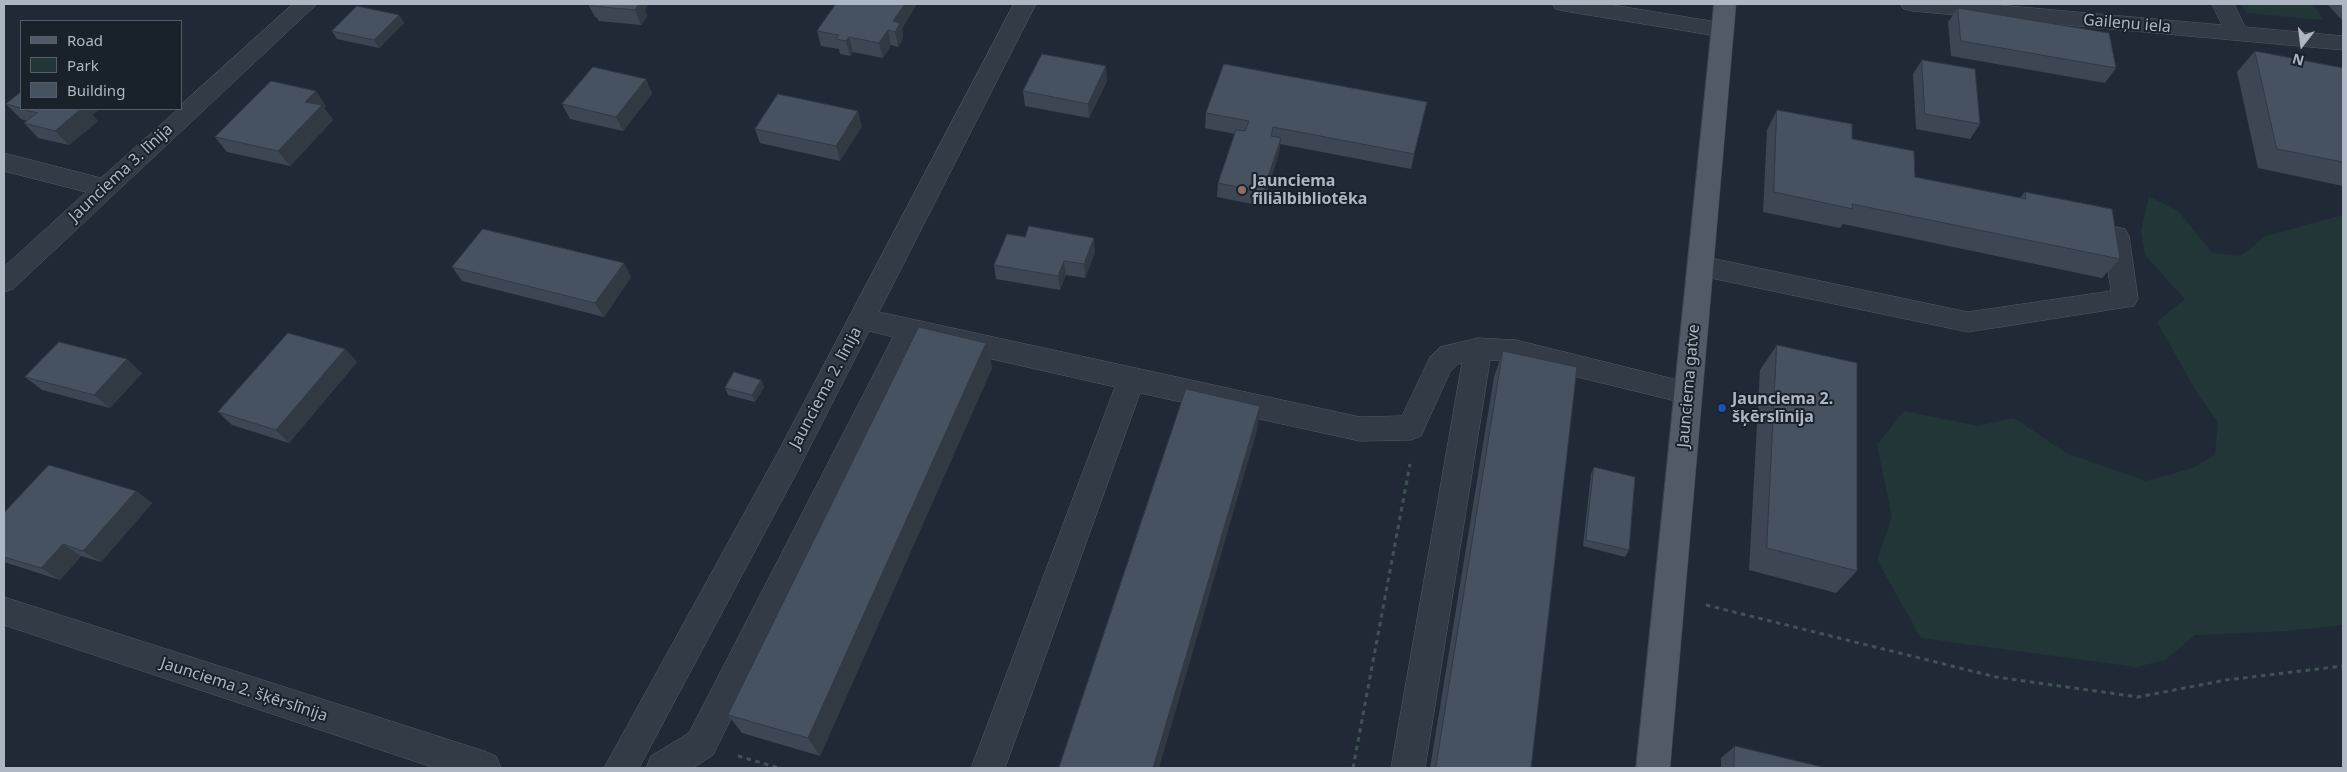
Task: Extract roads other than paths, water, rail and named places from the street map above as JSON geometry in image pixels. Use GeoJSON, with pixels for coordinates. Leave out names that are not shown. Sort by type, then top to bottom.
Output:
{"type":"FeatureCollection","features":[{"type":"Feature","properties":{"kind":"main road","name":"Jaunciema gatve"},"geometry":{"type":"LineString","coordinates":[[1653,768],[1724,17]]}},
{"type":"Feature","properties":{"kind":"street","name":"Jaunciema 3. līnija"},"geometry":{"type":"LineString","coordinates":[[4,282],[306,4]]}},
{"type":"Feature","properties":{"kind":"street","name":"Jaunciema 2. līnija"},"geometry":{"type":"LineString","coordinates":[[622,768],[862,319],[972,101],[1025,4]]}},
{"type":"Feature","properties":{"kind":"street"},"geometry":{"type":"LineString","coordinates":[[1564,4],[1724,17]]}},
{"type":"Feature","properties":{"kind":"street","name":"Gaileņu iela"},"geometry":{"type":"LineString","coordinates":[[1912,4],[2070,12],[2238,34],[2343,43]]}},
{"type":"Feature","properties":{"kind":"street"},"geometry":{"type":"LineString","coordinates":[[2223,4],[2238,34]]}},
{"type":"Feature","properties":{"kind":"street"},"geometry":{"type":"LineString","coordinates":[[4,162],[104,188]]}},
{"type":"Feature","properties":{"kind":"street"},"geometry":{"type":"LineString","coordinates":[[1701,266],[1968,322],[2125,299],[2116,236]]}},
{"type":"Feature","properties":{"kind":"street"},"geometry":{"type":"LineString","coordinates":[[862,319],[1132,380],[1360,428],[1411,428],[1440,364],[1450,355],[1478,349],[1516,350],[1688,393]]}},
{"type":"Feature","properties":{"kind":"street"},"geometry":{"type":"LineString","coordinates":[[663,768],[701,744],[910,329]]}},
{"type":"Feature","properties":{"kind":"street"},"geometry":{"type":"LineString","coordinates":[[1408,768],[1478,349]]}},
{"type":"Feature","properties":{"kind":"street"},"geometry":{"type":"LineString","coordinates":[[988,768],[1132,380]]}},
{"type":"Feature","properties":{"kind":"street","name":"Jaunciema 2. šķērslīnija"},"geometry":{"type":"LineString","coordinates":[[4,611],[484,768]]}},
{"type":"Feature","properties":{"kind":"place","name":"Jaunciema filiālbibliotēka"},"geometry":{"type":"Point","coordinates":[1242,190]}},
{"type":"Feature","properties":{"kind":"place","name":"Jaunciema 2. šķērslīnija"},"geometry":{"type":"Point","coordinates":[1722,408]}}]}
